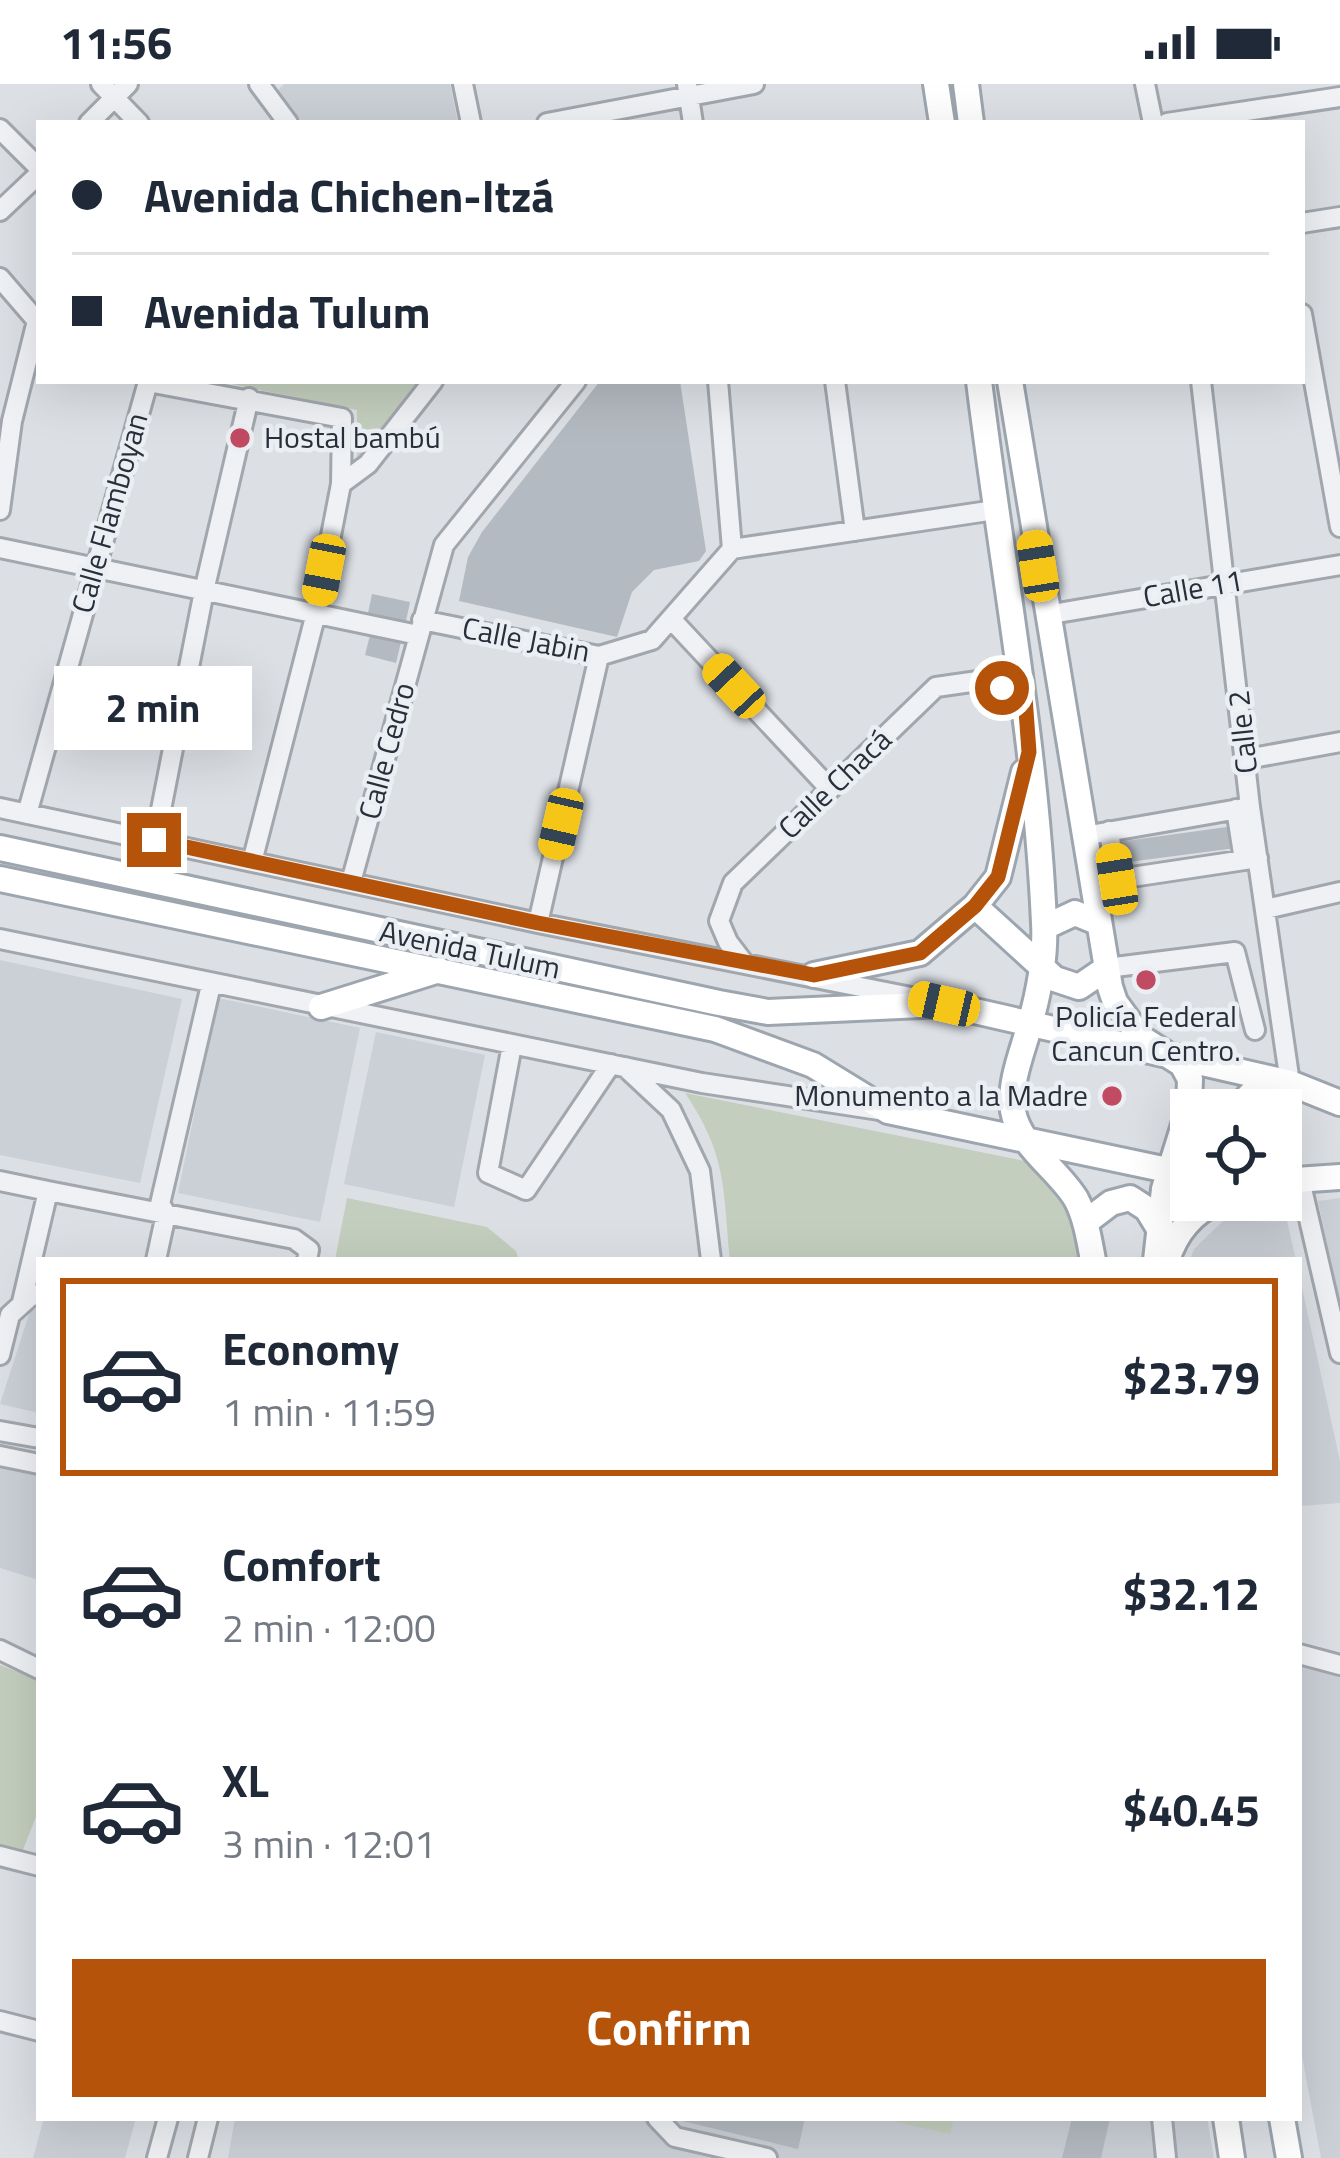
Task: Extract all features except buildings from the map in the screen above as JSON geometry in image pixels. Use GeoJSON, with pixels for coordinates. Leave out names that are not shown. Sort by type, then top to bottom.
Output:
{"type":"FeatureCollection","features":[{"type":"Feature","properties":{"kind":"main road"},"geometry":{"type":"LineString","coordinates":[[936,84],[942,120]]}},
{"type":"Feature","properties":{"kind":"main road"},"geometry":{"type":"LineString","coordinates":[[966,84],[971,120]]}},
{"type":"Feature","properties":{"kind":"main road"},"geometry":{"type":"LineString","coordinates":[[979,384],[1025,697],[1045,927],[1042,967],[1015,1079],[1013,1112],[1026,1139],[1075,1197],[1092,1257]]}},
{"type":"Feature","properties":{"kind":"main road"},"geometry":{"type":"LineString","coordinates":[[1010,384],[1046,615],[1097,833],[1104,881],[1099,923],[1115,1002],[1142,1038],[1182,1064],[1191,1089]]}},
{"type":"Feature","properties":{"kind":"main road"},"geometry":{"type":"LineString","coordinates":[[814,975],[920,953],[975,906],[998,877],[1029,752]]}},
{"type":"Feature","properties":{"kind":"main road","name":"Avenida Tulum"},"geometry":{"type":"LineString","coordinates":[[0,848],[768,1012],[944,1004],[1278,1081],[1340,1103]]}},
{"type":"Feature","properties":{"kind":"main road","name":"Avenida Tulum"},"geometry":{"type":"LineString","coordinates":[[0,879],[715,1029],[813,1065],[888,1111],[1170,1170]]}},
{"type":"Feature","properties":{"kind":"main road"},"geometry":{"type":"LineString","coordinates":[[975,906],[1054,979],[1079,987],[1107,968]]}},
{"type":"Feature","properties":{"kind":"main road"},"geometry":{"type":"LineString","coordinates":[[1045,927],[1075,913],[1099,923]]}},
{"type":"Feature","properties":{"kind":"main road"},"geometry":{"type":"LineString","coordinates":[[321,1006],[441,969]]}},
{"type":"Feature","properties":{"kind":"main road"},"geometry":{"type":"LineString","coordinates":[[1266,1089],[1278,1081]]}},
{"type":"Feature","properties":{"kind":"main road"},"geometry":{"type":"LineString","coordinates":[[1302,1181],[1340,1177]]}},
{"type":"Feature","properties":{"kind":"main road"},"geometry":{"type":"LineString","coordinates":[[1156,1257],[1158,1227],[1170,1197]]}},
{"type":"Feature","properties":{"kind":"main road"},"geometry":{"type":"LineString","coordinates":[[1086,1222],[1111,1203],[1130,1198],[1148,1209],[1158,1227]]}},
{"type":"Feature","properties":{"kind":"main road"},"geometry":{"type":"LineString","coordinates":[[1167,1257],[1174,1237],[1189,1221]]}},
{"type":"Feature","properties":{"kind":"main road"},"geometry":{"type":"LineString","coordinates":[[1226,2121],[1232,2158]]}},
{"type":"Feature","properties":{"kind":"main road"},"geometry":{"type":"LineString","coordinates":[[1283,2121],[1289,2158]]}},
{"type":"Feature","properties":{"kind":"street"},"geometry":{"type":"LineString","coordinates":[[259,84],[286,120]]}},
{"type":"Feature","properties":{"kind":"street"},"geometry":{"type":"LineString","coordinates":[[463,84],[470,120]]}},
{"type":"Feature","properties":{"kind":"street"},"geometry":{"type":"LineString","coordinates":[[560,120],[688,90],[754,84]]}},
{"type":"Feature","properties":{"kind":"street"},"geometry":{"type":"LineString","coordinates":[[1145,84],[1153,120]]}},
{"type":"Feature","properties":{"kind":"street"},"geometry":{"type":"LineString","coordinates":[[91,120],[115,88],[137,120]]}},
{"type":"Feature","properties":{"kind":"street"},"geometry":{"type":"LineString","coordinates":[[688,90],[693,120]]}},
{"type":"Feature","properties":{"kind":"street"},"geometry":{"type":"LineString","coordinates":[[1187,120],[1340,97]]}},
{"type":"Feature","properties":{"kind":"street"},"geometry":{"type":"LineString","coordinates":[[0,130],[36,168]]}},
{"type":"Feature","properties":{"kind":"street"},"geometry":{"type":"LineString","coordinates":[[0,211],[36,174]]}},
{"type":"Feature","properties":{"kind":"street"},"geometry":{"type":"LineString","coordinates":[[1305,223],[1340,217]]}},
{"type":"Feature","properties":{"kind":"street"},"geometry":{"type":"LineString","coordinates":[[0,278],[36,320]]}},
{"type":"Feature","properties":{"kind":"street"},"geometry":{"type":"LineString","coordinates":[[0,510],[6,420],[36,324]]}},
{"type":"Feature","properties":{"kind":"street"},"geometry":{"type":"LineString","coordinates":[[1305,331],[1340,527]]}},
{"type":"Feature","properties":{"kind":"street","name":"Calle Flamboyan"},"geometry":{"type":"LineString","coordinates":[[27,814],[147,384]]}},
{"type":"Feature","properties":{"kind":"street","name":"Calle Flamboyan"},"geometry":{"type":"LineString","coordinates":[[161,384],[342,418],[341,484],[316,613],[252,862]]}},
{"type":"Feature","properties":{"kind":"street"},"geometry":{"type":"LineString","coordinates":[[341,484],[368,464],[431,384]]}},
{"type":"Feature","properties":{"kind":"street","name":"Calle Jabin"},"geometry":{"type":"LineString","coordinates":[[573,384],[444,545],[420,627],[599,656],[652,640],[732,549]]}},
{"type":"Feature","properties":{"kind":"street"},"geometry":{"type":"LineString","coordinates":[[718,384],[732,549],[994,509]]}},
{"type":"Feature","properties":{"kind":"street"},"geometry":{"type":"LineString","coordinates":[[835,384],[854,531]]}},
{"type":"Feature","properties":{"kind":"street","name":"Calle 2"},"geometry":{"type":"LineString","coordinates":[[1202,384],[1247,759],[1243,808],[1266,909],[1278,1081]]}},
{"type":"Feature","properties":{"kind":"street"},"geometry":{"type":"LineString","coordinates":[[157,830],[204,591],[249,398]]}},
{"type":"Feature","properties":{"kind":"street"},"geometry":{"type":"LineString","coordinates":[[0,548],[316,613],[420,627]]}},
{"type":"Feature","properties":{"kind":"street","name":"Calle 11"},"geometry":{"type":"LineString","coordinates":[[1046,615],[1340,565]]}},
{"type":"Feature","properties":{"kind":"street"},"geometry":{"type":"LineString","coordinates":[[671,619],[830,788]]}},
{"type":"Feature","properties":{"kind":"street","name":"Calle Cedro"},"geometry":{"type":"LineString","coordinates":[[351,882],[420,627]]}},
{"type":"Feature","properties":{"kind":"street"},"geometry":{"type":"LineString","coordinates":[[538,923],[599,656]]}},
{"type":"Feature","properties":{"kind":"street","name":"Calle Chacá"},"geometry":{"type":"LineString","coordinates":[[744,962],[719,921],[733,883],[936,687],[978,680],[1025,697]]}},
{"type":"Feature","properties":{"kind":"street"},"geometry":{"type":"LineString","coordinates":[[1247,759],[1340,742]]}},
{"type":"Feature","properties":{"kind":"street","name":"Avenida Tulum"},"geometry":{"type":"LineString","coordinates":[[0,808],[944,1004]]}},
{"type":"Feature","properties":{"kind":"street"},"geometry":{"type":"LineString","coordinates":[[1097,833],[1243,808]]}},
{"type":"Feature","properties":{"kind":"street"},"geometry":{"type":"LineString","coordinates":[[1104,881],[1251,859]]}},
{"type":"Feature","properties":{"kind":"street"},"geometry":{"type":"LineString","coordinates":[[1266,909],[1340,892]]}},
{"type":"Feature","properties":{"kind":"street","name":"Avenida Tulum"},"geometry":{"type":"LineString","coordinates":[[0,939],[702,1083],[888,1111]]}},
{"type":"Feature","properties":{"kind":"street"},"geometry":{"type":"LineString","coordinates":[[1107,968],[1235,952],[1255,1030]]}},
{"type":"Feature","properties":{"kind":"street"},"geometry":{"type":"LineString","coordinates":[[157,1257],[166,1214],[160,1204],[211,985]]}},
{"type":"Feature","properties":{"kind":"street"},"geometry":{"type":"LineString","coordinates":[[512,1045],[488,1173],[526,1190],[618,1066],[671,1110],[700,1171],[711,1257]]}},
{"type":"Feature","properties":{"kind":"street"},"geometry":{"type":"LineString","coordinates":[[0,1181],[294,1239],[309,1250],[308,1257]]}},
{"type":"Feature","properties":{"kind":"street"},"geometry":{"type":"LineString","coordinates":[[38,1257],[48,1192]]}},
{"type":"Feature","properties":{"kind":"street"},"geometry":{"type":"LineString","coordinates":[[1299,1221],[1340,1353]]}},
{"type":"Feature","properties":{"kind":"street"},"geometry":{"type":"LineString","coordinates":[[0,1355],[10,1315],[31,1299],[36,1268]]}},
{"type":"Feature","properties":{"kind":"street"},"geometry":{"type":"LineString","coordinates":[[0,1431],[36,1437]]}},
{"type":"Feature","properties":{"kind":"street"},"geometry":{"type":"LineString","coordinates":[[0,1456],[36,1463]]}},
{"type":"Feature","properties":{"kind":"street"},"geometry":{"type":"LineString","coordinates":[[0,1650],[36,1668]]}},
{"type":"Feature","properties":{"kind":"street"},"geometry":{"type":"LineString","coordinates":[[1302,1655],[1340,1665]]}},
{"type":"Feature","properties":{"kind":"street"},"geometry":{"type":"LineString","coordinates":[[0,1856],[36,1859]]}},
{"type":"Feature","properties":{"kind":"street"},"geometry":{"type":"LineString","coordinates":[[0,2021],[36,2030]]}},
{"type":"Feature","properties":{"kind":"street"},"geometry":{"type":"LineString","coordinates":[[157,2158],[166,2121]]}},
{"type":"Feature","properties":{"kind":"street"},"geometry":{"type":"LineString","coordinates":[[197,2158],[207,2121]]}},
{"type":"Feature","properties":{"kind":"street"},"geometry":{"type":"LineString","coordinates":[[660,2121],[675,2137],[767,2158]]}},
{"type":"Feature","properties":{"kind":"street"},"geometry":{"type":"LineString","coordinates":[[1162,2121],[1166,2158]]}},
{"type":"Feature","properties":{"kind":"shaded area"},"geometry":{"type":"Polygon","coordinates":[[[284,84],[450,84],[457,120],[301,120],[277,91],[284,84]]]}},
{"type":"Feature","properties":{"kind":"shaded area"},"geometry":{"type":"Polygon","coordinates":[[[0,960],[182,999],[140,1183],[0,1155],[0,960]]]}},
{"type":"Feature","properties":{"kind":"shaded area"},"geometry":{"type":"Polygon","coordinates":[[[218,998],[360,1028],[320,1222],[178,1193],[218,998]]]}},
{"type":"Feature","properties":{"kind":"shaded area"},"geometry":{"type":"Polygon","coordinates":[[[376,1032],[485,1055],[454,1207],[344,1184],[376,1032]]]}},
{"type":"Feature","properties":{"kind":"shaded area"},"geometry":{"type":"Polygon","coordinates":[[[1340,1198],[1340,1306],[1318,1201],[1340,1198]]]}},
{"type":"Feature","properties":{"kind":"shaded area"},"geometry":{"type":"Polygon","coordinates":[[[1223,1221],[1287,1221],[1295,1257],[1191,1257],[1223,1221]]]}},
{"type":"Feature","properties":{"kind":"shaded area"},"geometry":{"type":"Polygon","coordinates":[[[1302,1288],[1340,1461],[1340,1503],[1302,1506],[1302,1288]]]}},
{"type":"Feature","properties":{"kind":"shaded area"},"geometry":{"type":"Polygon","coordinates":[[[31,1308],[36,1309],[36,1412],[0,1404],[31,1308]]]}},
{"type":"Feature","properties":{"kind":"shaded area"},"geometry":{"type":"Polygon","coordinates":[[[0,1466],[36,1473],[36,1579],[0,1568],[0,1466]]]}},
{"type":"Feature","properties":{"kind":"shaded area"},"geometry":{"type":"Polygon","coordinates":[[[1302,1667],[1340,1676],[1340,2158],[1321,2158],[1302,2056],[1302,1667]]]}},
{"type":"Feature","properties":{"kind":"shaded area"},"geometry":{"type":"Polygon","coordinates":[[[43,2121],[135,2121],[125,2158],[33,2158],[43,2121]]]}},
{"type":"Feature","properties":{"kind":"shaded area"},"geometry":{"type":"Polygon","coordinates":[[[234,2121],[1208,2121],[1214,2158],[228,2158],[234,2121]]]}},
{"type":"Feature","properties":{"kind":"green space"},"geometry":{"type":"Polygon","coordinates":[[[231,384],[425,384],[357,470],[357,410],[231,384]]]}},
{"type":"Feature","properties":{"kind":"green space"},"geometry":{"type":"Polygon","coordinates":[[[685,1093],[1025,1161],[1063,1204],[1079,1257],[730,1257],[716,1154],[685,1093]]]}},
{"type":"Feature","properties":{"kind":"green space"},"geometry":{"type":"Polygon","coordinates":[[[347,1198],[487,1227],[518,1257],[336,1257],[347,1198]]]}},
{"type":"Feature","properties":{"kind":"green space"},"geometry":{"type":"Polygon","coordinates":[[[0,1665],[36,1679],[36,1817],[21,1855],[0,1849],[0,1665]]]}},
{"type":"Feature","properties":{"kind":"green space"},"geometry":{"type":"Polygon","coordinates":[[[896,2121],[953,2121],[950,2134],[896,2121]]]}},
{"type":"Feature","properties":{"kind":"place","name":"Hostal bambú"},"geometry":{"type":"Point","coordinates":[240,438]}},
{"type":"Feature","properties":{"kind":"place","name":"Policía Federal Cancun Centro."},"geometry":{"type":"Point","coordinates":[1146,980]}},
{"type":"Feature","properties":{"kind":"place","name":"Monumento a la Madre"},"geometry":{"type":"Point","coordinates":[1112,1096]}},
{"type":"Feature","properties":{"kind":"route"},"geometry":{"type":"LineString","coordinates":[[154,840],[538,923],[814,975],[920,953],[975,906],[998,877],[1029,752],[1025,697],[1002,688]]}}]}
